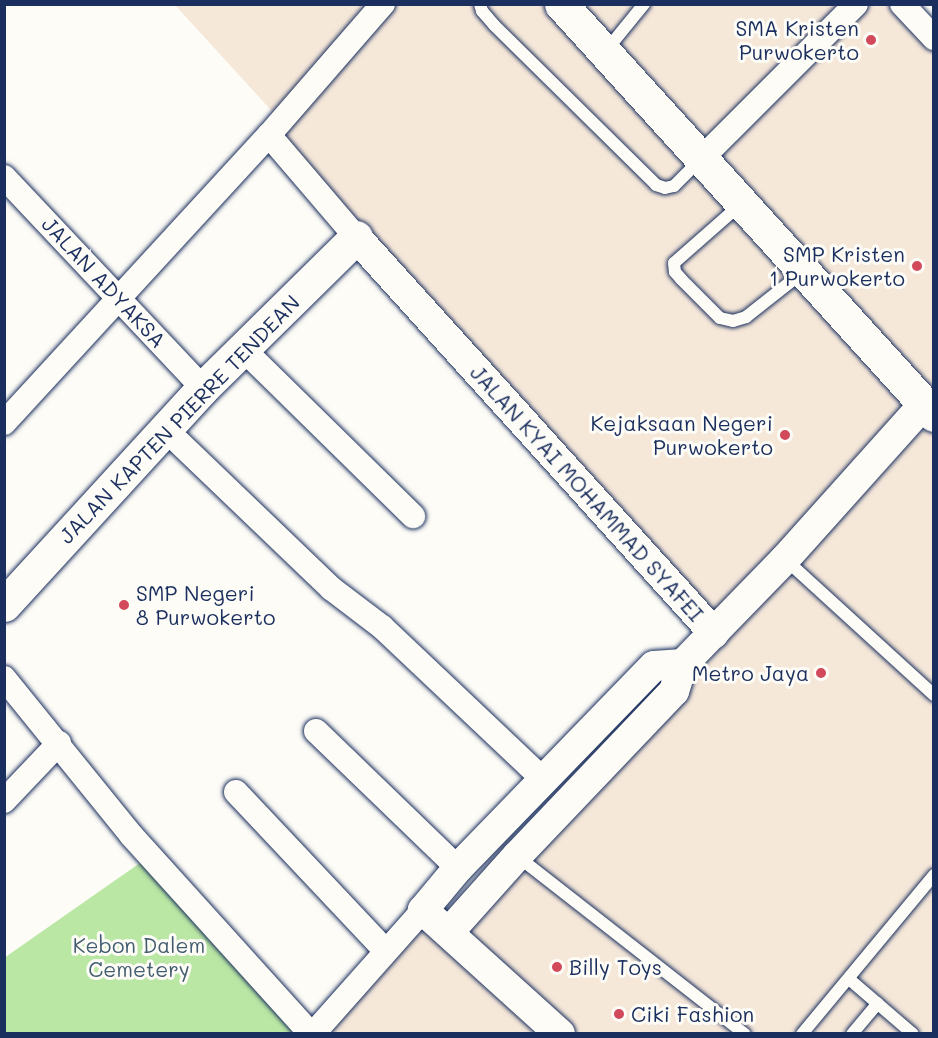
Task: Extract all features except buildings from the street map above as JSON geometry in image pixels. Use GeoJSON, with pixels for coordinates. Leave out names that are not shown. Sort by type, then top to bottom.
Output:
{"type":"FeatureCollection","features":[{"type":"Feature","properties":{"kind":"main road"},"geometry":{"type":"LineString","coordinates":[[561,4],[929,410]]}},
{"type":"Feature","properties":{"kind":"main road","name":"JALAN KAPTEN PIERRE TENDEAN"},"geometry":{"type":"LineString","coordinates":[[4,605],[203,388],[356,237]]}},
{"type":"Feature","properties":{"kind":"street"},"geometry":{"type":"LineString","coordinates":[[4,423],[120,299],[384,4]]}},
{"type":"Feature","properties":{"kind":"street"},"geometry":{"type":"LineString","coordinates":[[701,159],[856,4]]}},
{"type":"Feature","properties":{"kind":"street"},"geometry":{"type":"LineString","coordinates":[[902,4],[933,38]]}},
{"type":"Feature","properties":{"kind":"street"},"geometry":{"type":"LineString","coordinates":[[268,135],[356,237]]}},
{"type":"Feature","properties":{"kind":"street","name":"JALAN ADYAKSA"},"geometry":{"type":"LineString","coordinates":[[4,177],[203,388]]}},
{"type":"Feature","properties":{"kind":"street","name":"JALAN KYAI MOHAMMAD SYAFEI"},"geometry":{"type":"LineString","coordinates":[[356,237],[714,633],[683,664],[674,691],[517,856],[449,932]]}},
{"type":"Feature","properties":{"kind":"street"},"geometry":{"type":"LineString","coordinates":[[242,348],[413,516]]}},
{"type":"Feature","properties":{"kind":"street"},"geometry":{"type":"LineString","coordinates":[[714,633],[929,410]]}},
{"type":"Feature","properties":{"kind":"street"},"geometry":{"type":"LineString","coordinates":[[165,429],[332,589],[382,627],[544,781]]}},
{"type":"Feature","properties":{"kind":"street"},"geometry":{"type":"LineString","coordinates":[[4,678],[132,836],[312,1034],[458,868],[654,666],[683,664]]}},
{"type":"Feature","properties":{"kind":"street"},"geometry":{"type":"LineString","coordinates":[[316,731],[458,868]]}},
{"type":"Feature","properties":{"kind":"street"},"geometry":{"type":"LineString","coordinates":[[4,801],[58,743]]}},
{"type":"Feature","properties":{"kind":"street"},"geometry":{"type":"LineString","coordinates":[[236,792],[385,950]]}},
{"type":"Feature","properties":{"kind":"street"},"geometry":{"type":"LineString","coordinates":[[423,910],[560,1034]]}},
{"type":"Feature","properties":{"kind":"lane"},"geometry":{"type":"LineString","coordinates":[[480,4],[482,11],[494,25],[656,185],[665,188],[674,186],[701,159]]}},
{"type":"Feature","properties":{"kind":"lane"},"geometry":{"type":"LineString","coordinates":[[605,53],[644,4]]}},
{"type":"Feature","properties":{"kind":"lane"},"geometry":{"type":"LineString","coordinates":[[742,204],[674,263],[675,272],[681,279],[720,318],[733,321],[746,317],[803,272]]}},
{"type":"Feature","properties":{"kind":"lane"},"geometry":{"type":"LineString","coordinates":[[785,559],[933,694]]}},
{"type":"Feature","properties":{"kind":"lane"},"geometry":{"type":"LineString","coordinates":[[517,856],[745,1034]]}},
{"type":"Feature","properties":{"kind":"lane"},"geometry":{"type":"LineString","coordinates":[[802,1034],[931,884]]}},
{"type":"Feature","properties":{"kind":"lane"},"geometry":{"type":"LineString","coordinates":[[849,979],[913,1034]]}},
{"type":"Feature","properties":{"kind":"lane"},"geometry":{"type":"LineString","coordinates":[[852,1034],[878,1003]]}},
{"type":"Feature","properties":{"kind":"shaded area"},"geometry":{"type":"Polygon","coordinates":[[[175,5],[902,5],[933,38],[933,415],[714,633],[269,135],[281,121],[175,5]]]}},
{"type":"Feature","properties":{"kind":"shaded area"},"geometry":{"type":"Polygon","coordinates":[[[930,429],[933,431],[933,1033],[328,1034],[404,941],[465,913],[911,435],[930,429]]]}},
{"type":"Feature","properties":{"kind":"green space","name":"Kebon Dalem Cemetery"},"geometry":{"type":"Polygon","coordinates":[[[150,856],[311,1033],[5,1033],[4,958],[150,856]]]}},
{"type":"Feature","properties":{"kind":"place","name":"SMA Kristen Purwokerto"},"geometry":{"type":"Point","coordinates":[871,40]}},
{"type":"Feature","properties":{"kind":"place","name":"SMP Kristen 1 Purwokerto"},"geometry":{"type":"Point","coordinates":[917,266]}},
{"type":"Feature","properties":{"kind":"place","name":"Kejaksaan Negeri Purwokerto"},"geometry":{"type":"Point","coordinates":[785,435]}},
{"type":"Feature","properties":{"kind":"place","name":"SMP Negeri 8 Purwokerto"},"geometry":{"type":"Point","coordinates":[124,605]}},
{"type":"Feature","properties":{"kind":"place","name":"Metro Jaya"},"geometry":{"type":"Point","coordinates":[821,673]}},
{"type":"Feature","properties":{"kind":"place","name":"Billy Toys"},"geometry":{"type":"Point","coordinates":[557,967]}},
{"type":"Feature","properties":{"kind":"place","name":"Ciki Fashion"},"geometry":{"type":"Point","coordinates":[619,1014]}}]}
